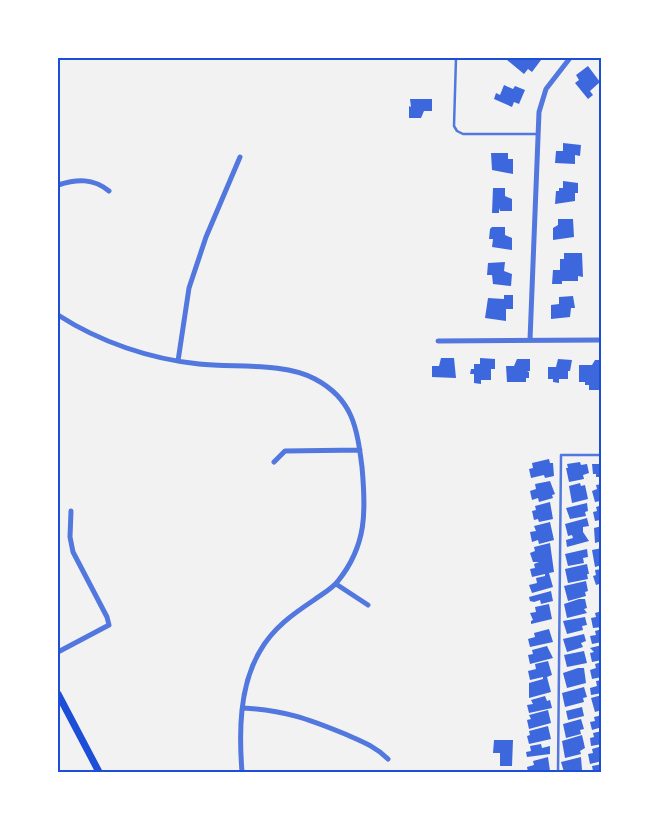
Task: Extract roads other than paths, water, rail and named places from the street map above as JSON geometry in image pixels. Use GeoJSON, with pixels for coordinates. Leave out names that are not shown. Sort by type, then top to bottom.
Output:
{"type":"FeatureCollection","features":[{"type":"Feature","properties":{"kind":"main road"},"geometry":{"type":"LineString","coordinates":[[58,694],[99,772]]}},
{"type":"Feature","properties":{"kind":"street"},"geometry":{"type":"LineString","coordinates":[[530,340],[539,112],[546,89],[570,58]]}},
{"type":"Feature","properties":{"kind":"street"},"geometry":{"type":"LineString","coordinates":[[178,361],[189,288],[206,237],[240,157]]}},
{"type":"Feature","properties":{"kind":"street"},"geometry":{"type":"LineString","coordinates":[[58,185],[77,181],[90,181],[97,182],[109,191]]}},
{"type":"Feature","properties":{"kind":"street"},"geometry":{"type":"LineString","coordinates":[[58,315],[119,345],[178,361],[285,370],[314,378],[331,389],[349,411],[356,428],[366,506],[365,519],[354,555],[336,584],[287,619],[266,641],[249,674],[240,750],[242,772]]}},
{"type":"Feature","properties":{"kind":"street"},"geometry":{"type":"LineString","coordinates":[[438,341],[602,340]]}},
{"type":"Feature","properties":{"kind":"street"},"geometry":{"type":"LineString","coordinates":[[274,462],[284,451],[360,450]]}},
{"type":"Feature","properties":{"kind":"street"},"geometry":{"type":"LineString","coordinates":[[58,652],[109,625],[107,617],[73,552],[70,537],[71,510]]}},
{"type":"Feature","properties":{"kind":"street"},"geometry":{"type":"LineString","coordinates":[[336,584],[368,605]]}},
{"type":"Feature","properties":{"kind":"street"},"geometry":{"type":"LineString","coordinates":[[244,708],[276,710],[300,716],[377,748],[388,759]]}},
{"type":"Feature","properties":{"kind":"lane"},"geometry":{"type":"LineString","coordinates":[[456,58],[454,126],[457,131],[463,134],[538,134]]}},
{"type":"Feature","properties":{"kind":"lane"},"geometry":{"type":"LineString","coordinates":[[558,772],[561,455],[602,455]]}}]}
